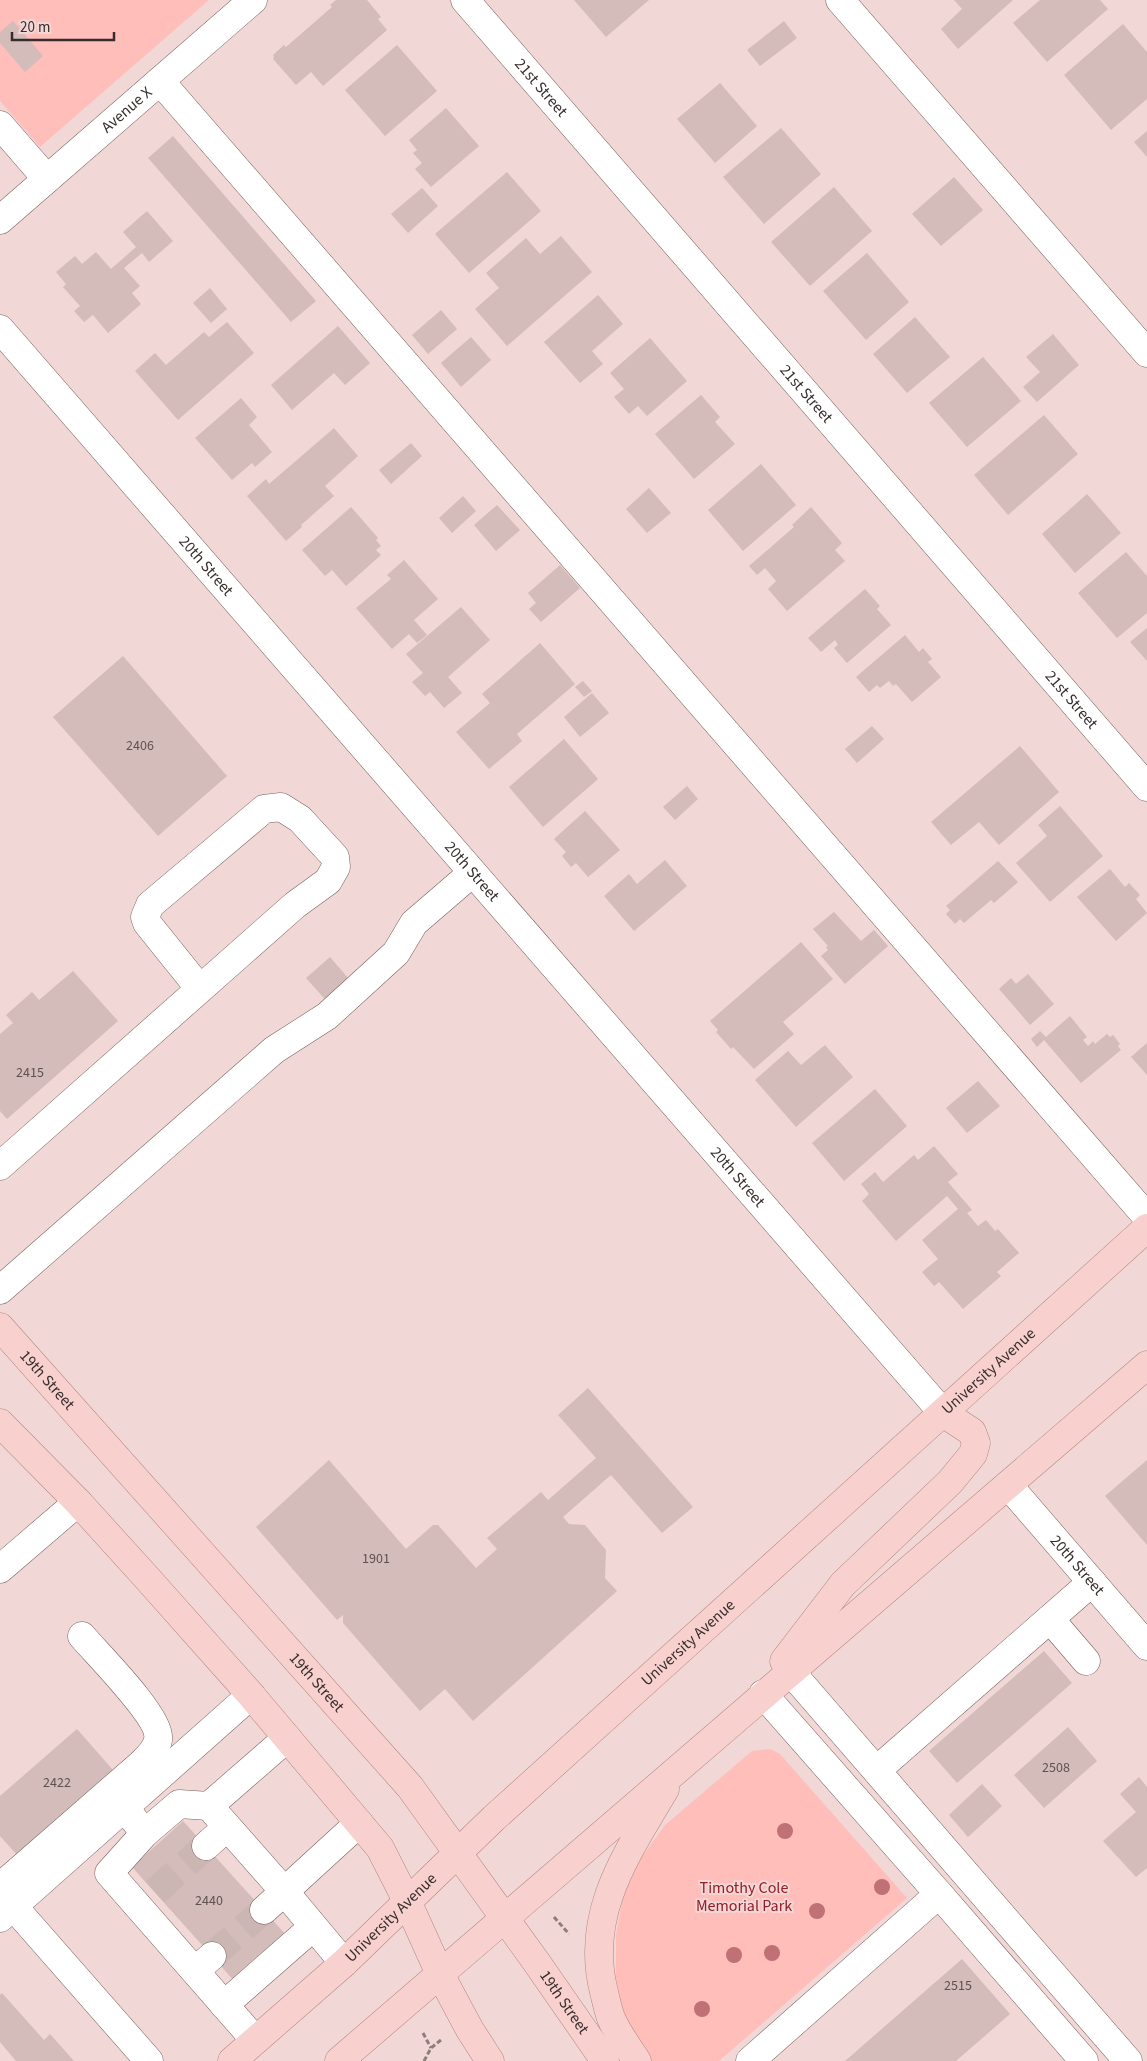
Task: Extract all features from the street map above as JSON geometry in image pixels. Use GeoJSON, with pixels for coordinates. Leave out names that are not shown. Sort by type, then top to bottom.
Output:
{"type":"FeatureCollection","features":[{"type":"Feature","properties":{"kind":"main road","name":"University Avenue"},"geometry":{"type":"LineString","coordinates":[[232,2061],[344,1964],[407,1900],[458,1852],[1147,1228]]}},
{"type":"Feature","properties":{"kind":"main road","name":"19th Street"},"geometry":{"type":"LineString","coordinates":[[0,1328],[410,1787],[605,2061]]}},
{"type":"Feature","properties":{"kind":"main road"},"geometry":{"type":"LineString","coordinates":[[339,2061],[1147,1365]]}},
{"type":"Feature","properties":{"kind":"main road"},"geometry":{"type":"LineString","coordinates":[[757,1699],[843,1584],[950,1482],[973,1454],[976,1443],[972,1432],[942,1413]]}},
{"type":"Feature","properties":{"kind":"main road"},"geometry":{"type":"LineString","coordinates":[[0,1423],[78,1502],[251,1695],[380,1848],[407,1900],[440,1974],[470,2030],[490,2061]]}},
{"type":"Feature","properties":{"kind":"main road"},"geometry":{"type":"LineString","coordinates":[[636,2061],[611,2018],[600,1975],[598,1948],[606,1900],[623,1860],[677,1769]]}},
{"type":"Feature","properties":{"kind":"street","name":"Avenue X"},"geometry":{"type":"LineString","coordinates":[[0,220],[254,0]]}},
{"type":"Feature","properties":{"kind":"street","name":"21st Street"},"geometry":{"type":"LineString","coordinates":[[465,0],[1147,787]]}},
{"type":"Feature","properties":{"kind":"street"},"geometry":{"type":"LineString","coordinates":[[840,0],[1147,353]]}},
{"type":"Feature","properties":{"kind":"street"},"geometry":{"type":"LineString","coordinates":[[160,82],[1147,1217]]}},
{"type":"Feature","properties":{"kind":"street"},"geometry":{"type":"LineString","coordinates":[[0,125],[46,179]]}},
{"type":"Feature","properties":{"kind":"street","name":"20th Street"},"geometry":{"type":"LineString","coordinates":[[0,329],[942,1413]]}},
{"type":"Feature","properties":{"kind":"street"},"geometry":{"type":"LineString","coordinates":[[0,1166],[295,905],[328,881],[336,868],[335,857],[300,819],[281,808],[264,809],[150,905],[145,917],[147,923],[200,989]]}},
{"type":"Feature","properties":{"kind":"street"},"geometry":{"type":"LineString","coordinates":[[0,1290],[274,1050],[327,1016],[396,953],[414,924],[472,873]]}},
{"type":"Feature","properties":{"kind":"street","name":"20th Street"},"geometry":{"type":"LineString","coordinates":[[1008,1485],[1147,1646]]}},
{"type":"Feature","properties":{"kind":"street"},"geometry":{"type":"LineString","coordinates":[[0,1569],[78,1502]]}},
{"type":"Feature","properties":{"kind":"street"},"geometry":{"type":"LineString","coordinates":[[877,1770],[1092,1582]]}},
{"type":"Feature","properties":{"kind":"street"},"geometry":{"type":"LineString","coordinates":[[1050,1620],[1086,1661]]}},
{"type":"Feature","properties":{"kind":"street"},"geometry":{"type":"LineString","coordinates":[[82,1636],[147,1711],[155,1726],[158,1739],[154,1751],[117,1799]]}},
{"type":"Feature","properties":{"kind":"street"},"geometry":{"type":"LineString","coordinates":[[790,1671],[1128,2061]]}},
{"type":"Feature","properties":{"kind":"street"},"geometry":{"type":"LineString","coordinates":[[149,2061],[4,1904],[117,1799],[251,1695]]}},
{"type":"Feature","properties":{"kind":"street"},"geometry":{"type":"LineString","coordinates":[[757,1699],[939,1894],[1084,2061]]}},
{"type":"Feature","properties":{"kind":"street"},"geometry":{"type":"LineString","coordinates":[[209,1806],[287,1738]]}},
{"type":"Feature","properties":{"kind":"street"},"geometry":{"type":"LineString","coordinates":[[117,1799],[145,1833]]}},
{"type":"Feature","properties":{"kind":"street"},"geometry":{"type":"LineString","coordinates":[[255,2040],[224,2005],[204,1964],[147,1900],[109,1873],[145,1833],[179,1804],[209,1806],[284,1891],[344,1964]]}},
{"type":"Feature","properties":{"kind":"street"},"geometry":{"type":"LineString","coordinates":[[264,1910],[359,1823]]}},
{"type":"Feature","properties":{"kind":"street"},"geometry":{"type":"LineString","coordinates":[[206,1846],[228,1827]]}},
{"type":"Feature","properties":{"kind":"street"},"geometry":{"type":"LineString","coordinates":[[750,2061],[939,1894]]}},
{"type":"Feature","properties":{"kind":"street"},"geometry":{"type":"LineString","coordinates":[[224,2005],[314,1927]]}},
{"type":"Feature","properties":{"kind":"path"},"geometry":{"type":"LineString","coordinates":[[554,1917],[570,1935],[565,1940]]}},
{"type":"Feature","properties":{"kind":"path"},"geometry":{"type":"LineString","coordinates":[[422,2032],[431,2048],[424,2061]]}},
{"type":"Feature","properties":{"kind":"green space"},"geometry":{"type":"Polygon","coordinates":[[[0,0],[209,0],[40,147],[0,101],[0,0]]]}},
{"type":"Feature","properties":{"kind":"green space","name":"Timothy Cole Memorial Park"},"geometry":{"type":"Polygon","coordinates":[[[770,1749],[780,1754],[907,1898],[719,2061],[646,2061],[625,2019],[616,1978],[616,1935],[624,1892],[641,1858],[665,1825],[752,1751],[770,1749]]]}},
{"type":"Feature","properties":{"kind":"building"},"geometry":{"type":"Polygon","coordinates":[[[336,0],[367,0],[381,17],[378,19],[387,30],[323,86],[311,72],[296,85],[273,59],[273,55],[284,45],[286,47],[332,7],[330,5],[336,0]]]}},
{"type":"Feature","properties":{"kind":"building"},"geometry":{"type":"Polygon","coordinates":[[[574,0],[649,0],[606,37],[574,0]]]}},
{"type":"Feature","properties":{"kind":"building"},"geometry":{"type":"Polygon","coordinates":[[[954,0],[1013,0],[958,49],[941,29],[962,9],[954,0]]]}},
{"type":"Feature","properties":{"kind":"building"},"geometry":{"type":"Polygon","coordinates":[[[1040,0],[1100,0],[1108,9],[1047,62],[1013,23],[1040,0]]]}},
{"type":"Feature","properties":{"kind":"building"},"geometry":{"type":"Polygon","coordinates":[[[13,21],[43,56],[25,72],[0,43],[0,32],[13,21]]]}},
{"type":"Feature","properties":{"kind":"building"},"geometry":{"type":"Polygon","coordinates":[[[784,21],[797,38],[760,66],[747,50],[784,21]]]}},
{"type":"Feature","properties":{"kind":"building"},"geometry":{"type":"Polygon","coordinates":[[[1123,24],[1147,52],[1147,99],[1111,130],[1064,75],[1123,24]]]}},
{"type":"Feature","properties":{"kind":"building"},"geometry":{"type":"Polygon","coordinates":[[[397,45],[437,91],[385,136],[345,90],[397,45]]]}},
{"type":"Feature","properties":{"kind":"building"},"geometry":{"type":"Polygon","coordinates":[[[720,83],[757,126],[715,163],[677,119],[720,83]]]}},
{"type":"Feature","properties":{"kind":"building"},"geometry":{"type":"Polygon","coordinates":[[[446,108],[479,146],[431,187],[415,169],[422,163],[413,153],[417,150],[409,140],[446,108]]]}},
{"type":"Feature","properties":{"kind":"building"},"geometry":{"type":"Polygon","coordinates":[[[781,128],[821,174],[764,224],[723,177],[781,128]]]}},
{"type":"Feature","properties":{"kind":"building"},"geometry":{"type":"Polygon","coordinates":[[[1147,131],[1147,157],[1134,142],[1147,131]]]}},
{"type":"Feature","properties":{"kind":"building"},"geometry":{"type":"Polygon","coordinates":[[[173,136],[316,301],[291,322],[148,158],[173,136]]]}},
{"type":"Feature","properties":{"kind":"building"},"geometry":{"type":"Polygon","coordinates":[[[507,172],[541,211],[469,273],[435,234],[507,172]]]}},
{"type":"Feature","properties":{"kind":"building"},"geometry":{"type":"Polygon","coordinates":[[[954,177],[983,210],[941,246],[912,214],[954,177]]]}},
{"type":"Feature","properties":{"kind":"building"},"geometry":{"type":"Polygon","coordinates":[[[834,187],[872,231],[810,286],[771,242],[834,187]]]}},
{"type":"Feature","properties":{"kind":"building"},"geometry":{"type":"Polygon","coordinates":[[[422,188],[438,206],[408,233],[391,214],[422,188]]]}},
{"type":"Feature","properties":{"kind":"building"},"geometry":{"type":"Polygon","coordinates":[[[147,211],[173,241],[149,262],[142,253],[124,268],[140,286],[132,293],[141,304],[108,333],[93,315],[84,322],[74,311],[80,306],[63,287],[66,284],[56,272],[75,256],[82,264],[96,252],[111,269],[136,247],[123,232],[147,211]]]}},
{"type":"Feature","properties":{"kind":"building"},"geometry":{"type":"Polygon","coordinates":[[[561,236],[592,272],[507,346],[475,309],[499,288],[486,273],[526,238],[540,254],[561,236]]]}},
{"type":"Feature","properties":{"kind":"building"},"geometry":{"type":"Polygon","coordinates":[[[867,253],[909,302],[866,340],[823,291],[867,253]]]}},
{"type":"Feature","properties":{"kind":"building"},"geometry":{"type":"Polygon","coordinates":[[[210,288],[227,309],[211,323],[193,303],[210,288]]]}},
{"type":"Feature","properties":{"kind":"building"},"geometry":{"type":"Polygon","coordinates":[[[598,295],[623,324],[592,351],[603,364],[580,383],[544,342],[598,295]]]}},
{"type":"Feature","properties":{"kind":"building"},"geometry":{"type":"Polygon","coordinates":[[[441,310],[457,329],[428,354],[412,335],[441,310]]]}},
{"type":"Feature","properties":{"kind":"building"},"geometry":{"type":"Polygon","coordinates":[[[915,317],[950,357],[907,393],[873,354],[915,317]]]}},
{"type":"Feature","properties":{"kind":"building"},"geometry":{"type":"Polygon","coordinates":[[[227,322],[254,353],[178,420],[135,371],[155,353],[166,365],[204,332],[209,337],[227,322]]]}},
{"type":"Feature","properties":{"kind":"building"},"geometry":{"type":"Polygon","coordinates":[[[338,326],[370,363],[345,385],[334,373],[292,410],[271,385],[338,326]]]}},
{"type":"Feature","properties":{"kind":"building"},"geometry":{"type":"Polygon","coordinates":[[[1053,334],[1079,365],[1037,402],[1023,387],[1040,372],[1026,357],[1053,334]]]}},
{"type":"Feature","properties":{"kind":"building"},"geometry":{"type":"Polygon","coordinates":[[[471,337],[491,360],[461,387],[441,363],[471,337]]]}},
{"type":"Feature","properties":{"kind":"building"},"geometry":{"type":"Polygon","coordinates":[[[650,338],[687,381],[647,416],[638,406],[629,414],[614,397],[624,389],[610,373],[650,338]]]}},
{"type":"Feature","properties":{"kind":"building"},"geometry":{"type":"Polygon","coordinates":[[[983,357],[1021,401],[967,447],[929,403],[983,357]]]}},
{"type":"Feature","properties":{"kind":"building"},"geometry":{"type":"Polygon","coordinates":[[[701,395],[720,417],[715,422],[735,444],[694,479],[655,434],[701,395]]]}},
{"type":"Feature","properties":{"kind":"building"},"geometry":{"type":"Polygon","coordinates":[[[241,398],[257,417],[249,425],[272,452],[255,467],[252,463],[232,480],[195,438],[241,398]]]}},
{"type":"Feature","properties":{"kind":"building"},"geometry":{"type":"Polygon","coordinates":[[[1044,415],[1078,454],[1008,515],[974,475],[1044,415]]]}},
{"type":"Feature","properties":{"kind":"building"},"geometry":{"type":"Polygon","coordinates":[[[334,428],[358,456],[325,486],[334,496],[286,541],[247,496],[266,479],[269,484],[334,428]]]}},
{"type":"Feature","properties":{"kind":"building"},"geometry":{"type":"Polygon","coordinates":[[[411,443],[422,456],[391,484],[379,470],[411,443]]]}},
{"type":"Feature","properties":{"kind":"building"},"geometry":{"type":"Polygon","coordinates":[[[761,464],[796,505],[743,551],[708,510],[761,464]]]}},
{"type":"Feature","properties":{"kind":"building"},"geometry":{"type":"Polygon","coordinates":[[[649,488],[671,513],[647,533],[626,509],[649,488]]]}},
{"type":"Feature","properties":{"kind":"building"},"geometry":{"type":"Polygon","coordinates":[[[1087,494],[1121,533],[1075,573],[1042,534],[1087,494]]]}},
{"type":"Feature","properties":{"kind":"building"},"geometry":{"type":"Polygon","coordinates":[[[463,496],[476,511],[452,533],[439,518],[463,496]]]}},
{"type":"Feature","properties":{"kind":"building"},"geometry":{"type":"Polygon","coordinates":[[[497,505],[520,530],[496,551],[474,525],[497,505]]]}},
{"type":"Feature","properties":{"kind":"building"},"geometry":{"type":"Polygon","coordinates":[[[351,507],[378,538],[376,540],[381,546],[376,550],[381,555],[346,586],[332,570],[325,576],[302,550],[351,507]]]}},
{"type":"Feature","properties":{"kind":"building"},"geometry":{"type":"Polygon","coordinates":[[[811,507],[842,543],[835,550],[845,561],[787,611],[768,589],[776,581],[765,568],[757,575],[749,566],[794,527],[792,525],[811,507]]]}},
{"type":"Feature","properties":{"kind":"building"},"geometry":{"type":"Polygon","coordinates":[[[1126,552],[1147,576],[1147,613],[1117,638],[1078,593],[1126,552]]]}},
{"type":"Feature","properties":{"kind":"building"},"geometry":{"type":"Polygon","coordinates":[[[404,560],[438,599],[414,620],[427,635],[417,643],[409,634],[392,649],[356,608],[391,579],[387,575],[404,560]]]}},
{"type":"Feature","properties":{"kind":"building"},"geometry":{"type":"Polygon","coordinates":[[[560,565],[580,588],[541,622],[529,609],[536,603],[528,593],[560,565]]]}},
{"type":"Feature","properties":{"kind":"building"},"geometry":{"type":"Polygon","coordinates":[[[865,589],[880,606],[877,609],[891,625],[847,663],[834,648],[838,645],[835,640],[821,652],[808,638],[865,589]]]}},
{"type":"Feature","properties":{"kind":"building"},"geometry":{"type":"Polygon","coordinates":[[[461,607],[490,640],[448,677],[462,693],[444,708],[430,692],[425,696],[412,682],[423,673],[406,654],[461,607]]]}},
{"type":"Feature","properties":{"kind":"building"},"geometry":{"type":"Polygon","coordinates":[[[1147,628],[1147,661],[1130,642],[1147,628]]]}},
{"type":"Feature","properties":{"kind":"building"},"geometry":{"type":"Polygon","coordinates":[[[905,635],[919,652],[923,648],[932,659],[928,662],[941,677],[912,702],[896,684],[893,686],[889,681],[880,688],[877,685],[869,692],[856,677],[905,635]]]}},
{"type":"Feature","properties":{"kind":"building"},"geometry":{"type":"Polygon","coordinates":[[[540,643],[575,684],[517,734],[522,741],[489,769],[456,732],[490,703],[482,694],[540,643]]]}},
{"type":"Feature","properties":{"kind":"building"},"geometry":{"type":"Polygon","coordinates":[[[123,656],[227,776],[158,836],[53,717],[123,656]]]}},
{"type":"Feature","properties":{"kind":"building"},"geometry":{"type":"Polygon","coordinates":[[[583,681],[592,691],[584,697],[575,687],[583,681]]]}},
{"type":"Feature","properties":{"kind":"building"},"geometry":{"type":"Polygon","coordinates":[[[592,693],[609,713],[580,737],[564,717],[592,693]]]}},
{"type":"Feature","properties":{"kind":"building"},"geometry":{"type":"Polygon","coordinates":[[[872,726],[884,739],[857,763],[845,749],[872,726]]]}},
{"type":"Feature","properties":{"kind":"building"},"geometry":{"type":"Polygon","coordinates":[[[564,739],[598,779],[543,827],[509,787],[564,739]]]}},
{"type":"Feature","properties":{"kind":"building"},"geometry":{"type":"Polygon","coordinates":[[[1020,746],[1059,792],[999,845],[979,822],[951,845],[931,822],[1020,746]]]}},
{"type":"Feature","properties":{"kind":"building"},"geometry":{"type":"Polygon","coordinates":[[[687,786],[698,799],[675,820],[663,807],[687,786]]]}},
{"type":"Feature","properties":{"kind":"building"},"geometry":{"type":"Polygon","coordinates":[[[1060,806],[1103,856],[1050,902],[1016,863],[1047,836],[1038,825],[1060,806]]]}},
{"type":"Feature","properties":{"kind":"building"},"geometry":{"type":"Polygon","coordinates":[[[585,811],[620,850],[588,877],[576,863],[571,867],[562,856],[566,852],[554,839],[585,811]]]}},
{"type":"Feature","properties":{"kind":"building"},"geometry":{"type":"Polygon","coordinates":[[[665,860],[687,886],[634,931],[604,896],[629,874],[637,884],[665,860]]]}},
{"type":"Feature","properties":{"kind":"building"},"geometry":{"type":"Polygon","coordinates":[[[998,861],[1018,882],[994,903],[991,900],[964,923],[960,919],[955,924],[946,914],[950,910],[946,906],[998,861]]]}},
{"type":"Feature","properties":{"kind":"building"},"geometry":{"type":"Polygon","coordinates":[[[1110,869],[1125,887],[1129,883],[1140,895],[1136,899],[1147,913],[1116,941],[1077,897],[1110,869]]]}},
{"type":"Feature","properties":{"kind":"building"},"geometry":{"type":"Polygon","coordinates":[[[834,912],[861,941],[874,930],[888,946],[845,984],[821,956],[828,950],[826,947],[828,946],[813,929],[834,912]]]}},
{"type":"Feature","properties":{"kind":"building"},"geometry":{"type":"Polygon","coordinates":[[[801,942],[833,979],[783,1022],[794,1034],[754,1069],[733,1047],[731,1049],[716,1032],[718,1030],[710,1021],[801,942]]]}},
{"type":"Feature","properties":{"kind":"building"},"geometry":{"type":"Polygon","coordinates":[[[330,957],[354,985],[331,1006],[306,978],[330,957]]]}},
{"type":"Feature","properties":{"kind":"building"},"geometry":{"type":"Polygon","coordinates":[[[73,971],[118,1021],[7,1119],[0,1111],[0,1034],[13,1023],[6,1015],[32,992],[39,1000],[73,971]]]}},
{"type":"Feature","properties":{"kind":"building"},"geometry":{"type":"Polygon","coordinates":[[[1028,974],[1054,1004],[1030,1025],[999,989],[1011,978],[1016,984],[1028,974]]]}},
{"type":"Feature","properties":{"kind":"building"},"geometry":{"type":"Polygon","coordinates":[[[1070,1016],[1087,1037],[1083,1040],[1088,1046],[1093,1041],[1095,1044],[1107,1034],[1110,1037],[1113,1035],[1120,1044],[1118,1046],[1121,1050],[1081,1083],[1044,1040],[1037,1047],[1031,1039],[1040,1031],[1046,1037],[1070,1016]]]}},
{"type":"Feature","properties":{"kind":"building"},"geometry":{"type":"Polygon","coordinates":[[[1147,1043],[1147,1075],[1131,1057],[1147,1043]]]}},
{"type":"Feature","properties":{"kind":"building"},"geometry":{"type":"Polygon","coordinates":[[[825,1045],[853,1077],[796,1127],[755,1080],[788,1051],[801,1065],[825,1045]]]}},
{"type":"Feature","properties":{"kind":"building"},"geometry":{"type":"Polygon","coordinates":[[[978,1081],[1000,1106],[967,1133],[946,1108],[978,1081]]]}},
{"type":"Feature","properties":{"kind":"building"},"geometry":{"type":"Polygon","coordinates":[[[875,1089],[907,1126],[844,1181],[812,1143],[875,1089]]]}},
{"type":"Feature","properties":{"kind":"building"},"geometry":{"type":"Polygon","coordinates":[[[934,1146],[958,1174],[948,1182],[972,1210],[967,1213],[978,1226],[986,1220],[995,1231],[998,1229],[1019,1253],[997,1272],[1001,1276],[963,1309],[939,1282],[934,1286],[922,1272],[938,1259],[922,1240],[958,1209],[947,1196],[896,1241],[862,1201],[869,1194],[861,1184],[875,1172],[883,1182],[914,1155],[918,1160],[934,1146]]]}},
{"type":"Feature","properties":{"kind":"building"},"geometry":{"type":"Polygon","coordinates":[[[588,1388],[693,1507],[662,1533],[611,1475],[563,1517],[569,1524],[585,1525],[606,1550],[605,1578],[617,1591],[473,1721],[445,1689],[420,1711],[343,1623],[343,1615],[337,1620],[256,1527],[329,1460],[406,1549],[433,1525],[438,1525],[476,1568],[497,1549],[487,1538],[541,1492],[548,1500],[596,1458],[558,1415],[588,1388]]]}},
{"type":"Feature","properties":{"kind":"building"},"geometry":{"type":"Polygon","coordinates":[[[1147,1460],[1147,1545],[1105,1496],[1147,1460]]]}},
{"type":"Feature","properties":{"kind":"building"},"geometry":{"type":"Polygon","coordinates":[[[1044,1651],[1072,1683],[957,1783],[929,1751],[1044,1651]]]}},
{"type":"Feature","properties":{"kind":"building"},"geometry":{"type":"Polygon","coordinates":[[[1068,1727],[1097,1761],[1044,1808],[1014,1775],[1068,1727]]]}},
{"type":"Feature","properties":{"kind":"building"},"geometry":{"type":"Polygon","coordinates":[[[77,1729],[113,1770],[68,1809],[74,1816],[18,1856],[0,1836],[0,1796],[77,1729]]]}},
{"type":"Feature","properties":{"kind":"building"},"geometry":{"type":"Polygon","coordinates":[[[1139,1777],[1147,1787],[1147,1868],[1136,1877],[1103,1841],[1136,1812],[1120,1794],[1139,1777]]]}},
{"type":"Feature","properties":{"kind":"building"},"geometry":{"type":"Polygon","coordinates":[[[982,1784],[1002,1806],[968,1837],[949,1815],[982,1784]]]}},
{"type":"Feature","properties":{"kind":"building"},"geometry":{"type":"Polygon","coordinates":[[[183,1821],[288,1937],[236,1983],[132,1867],[183,1821]]]}},
{"type":"Feature","properties":{"kind":"building"},"geometry":{"type":"Polygon","coordinates":[[[962,1959],[1010,2014],[956,2061],[845,2061],[962,1959]]]}},
{"type":"Feature","properties":{"kind":"building"},"geometry":{"type":"Polygon","coordinates":[[[2,1993],[44,2040],[50,2034],[74,2061],[16,2061],[0,2042],[0,1995],[2,1993]]]}},
{"type":"Feature","properties":{"kind":"tunnel"},"geometry":{"type":"LineString","coordinates":[[155,1892],[206,1846]]}},
{"type":"Feature","properties":{"kind":"tunnel"},"geometry":{"type":"LineString","coordinates":[[212,1956],[264,1910]]}}]}
